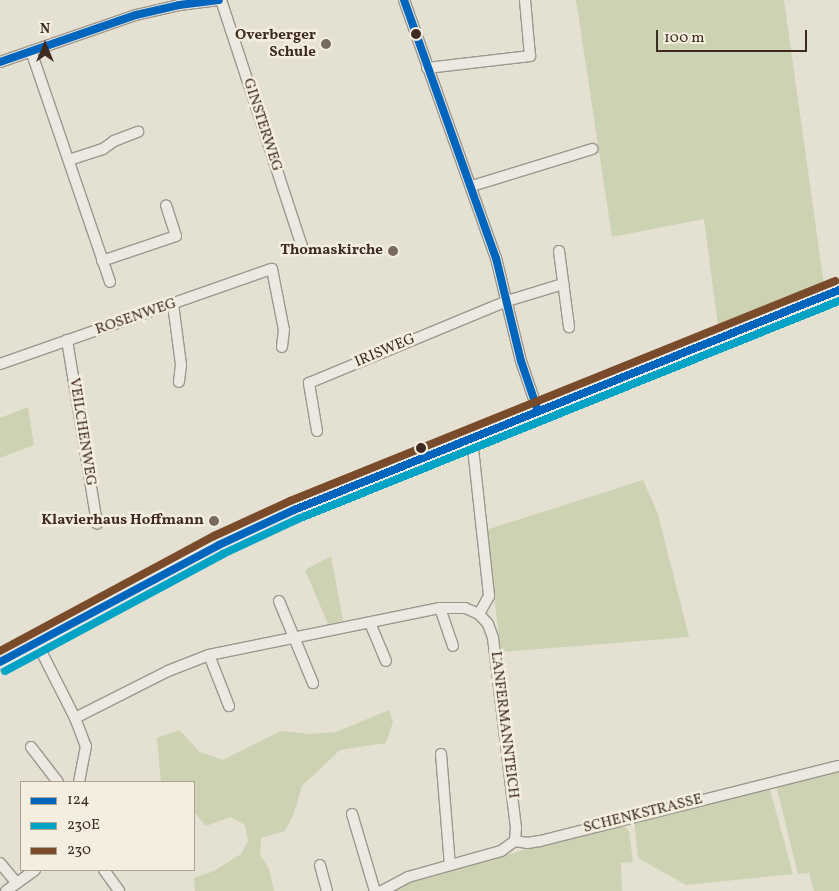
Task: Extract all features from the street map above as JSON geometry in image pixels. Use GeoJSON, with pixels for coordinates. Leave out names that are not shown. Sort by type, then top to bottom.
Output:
{"type":"FeatureCollection","features":[{"type":"Feature","properties":{"kind":"main road"},"geometry":{"type":"LineString","coordinates":[[0,662],[253,528],[839,290]]}},
{"type":"Feature","properties":{"kind":"street"},"geometry":{"type":"LineString","coordinates":[[0,62],[136,15],[179,5],[220,0]]}},
{"type":"Feature","properties":{"kind":"street","name":"GINSTERWEG"},"geometry":{"type":"LineString","coordinates":[[220,0],[303,250]]}},
{"type":"Feature","properties":{"kind":"street"},"geometry":{"type":"LineString","coordinates":[[404,0],[427,68],[472,186],[496,258],[522,361],[538,411]]}},
{"type":"Feature","properties":{"kind":"street"},"geometry":{"type":"LineString","coordinates":[[427,68],[530,56],[525,0]]}},
{"type":"Feature","properties":{"kind":"street"},"geometry":{"type":"LineString","coordinates":[[31,51],[110,282]]}},
{"type":"Feature","properties":{"kind":"street"},"geometry":{"type":"LineString","coordinates":[[69,160],[104,149],[114,141],[138,132]]}},
{"type":"Feature","properties":{"kind":"street"},"geometry":{"type":"LineString","coordinates":[[472,186],[592,149]]}},
{"type":"Feature","properties":{"kind":"street"},"geometry":{"type":"LineString","coordinates":[[102,262],[176,236],[166,206]]}},
{"type":"Feature","properties":{"kind":"street"},"geometry":{"type":"LineString","coordinates":[[559,251],[569,327]]}},
{"type":"Feature","properties":{"kind":"street","name":"ROSENWEG"},"geometry":{"type":"LineString","coordinates":[[0,364],[272,269],[284,330],[282,347]]}},
{"type":"Feature","properties":{"kind":"street"},"geometry":{"type":"LineString","coordinates":[[507,301],[563,284]]}},
{"type":"Feature","properties":{"kind":"street","name":"IRISWEG"},"geometry":{"type":"LineString","coordinates":[[317,431],[309,383],[507,301]]}},
{"type":"Feature","properties":{"kind":"street"},"geometry":{"type":"LineString","coordinates":[[173,304],[181,365],[180,382]]}},
{"type":"Feature","properties":{"kind":"street","name":"VEILCHENWEG"},"geometry":{"type":"LineString","coordinates":[[67,340],[97,524]]}},
{"type":"Feature","properties":{"kind":"street"},"geometry":{"type":"LineString","coordinates":[[75,718],[168,671],[209,655],[440,608],[465,608],[480,614],[489,596],[472,439]]}},
{"type":"Feature","properties":{"kind":"street"},"geometry":{"type":"LineString","coordinates":[[279,600],[313,683]]}},
{"type":"Feature","properties":{"kind":"street"},"geometry":{"type":"LineString","coordinates":[[440,608],[453,646]]}},
{"type":"Feature","properties":{"kind":"street","name":"LANFERMANNTEICH"},"geometry":{"type":"LineString","coordinates":[[480,614],[488,624],[493,638],[516,827],[515,841]]}},
{"type":"Feature","properties":{"kind":"street"},"geometry":{"type":"LineString","coordinates":[[370,623],[386,661]]}},
{"type":"Feature","properties":{"kind":"street"},"geometry":{"type":"LineString","coordinates":[[36,643],[75,718],[86,746],[79,781]]}},
{"type":"Feature","properties":{"kind":"street"},"geometry":{"type":"LineString","coordinates":[[209,655],[229,706]]}},
{"type":"Feature","properties":{"kind":"street"},"geometry":{"type":"LineString","coordinates":[[31,747],[57,781]]}},
{"type":"Feature","properties":{"kind":"street"},"geometry":{"type":"LineString","coordinates":[[441,754],[450,865]]}},
{"type":"Feature","properties":{"kind":"street","name":"SCHENKSTRASSE"},"geometry":{"type":"LineString","coordinates":[[382,891],[408,877],[501,851],[515,841],[527,844],[540,841],[839,766]]}},
{"type":"Feature","properties":{"kind":"street"},"geometry":{"type":"LineString","coordinates":[[352,814],[375,891]]}},
{"type":"Feature","properties":{"kind":"street"},"geometry":{"type":"LineString","coordinates":[[0,863],[17,883]]}},
{"type":"Feature","properties":{"kind":"street"},"geometry":{"type":"LineString","coordinates":[[320,865],[327,891]]}},
{"type":"Feature","properties":{"kind":"street"},"geometry":{"type":"LineString","coordinates":[[6,891],[34,871]]}},
{"type":"Feature","properties":{"kind":"street"},"geometry":{"type":"LineString","coordinates":[[105,871],[118,891]]}},
{"type":"Feature","properties":{"kind":"green space"},"geometry":{"type":"Polygon","coordinates":[[[576,0],[784,0],[824,285],[718,326],[704,219],[612,237],[576,0]]]}},
{"type":"Feature","properties":{"kind":"green space"},"geometry":{"type":"Polygon","coordinates":[[[28,407],[34,445],[0,458],[0,418],[28,407]]]}},
{"type":"Feature","properties":{"kind":"green space"},"geometry":{"type":"Polygon","coordinates":[[[643,480],[658,514],[689,637],[501,652],[486,530],[643,480]]]}},
{"type":"Feature","properties":{"kind":"green space"},"geometry":{"type":"Polygon","coordinates":[[[331,556],[343,621],[328,624],[305,570],[331,556]]]}},
{"type":"Feature","properties":{"kind":"green space"},"geometry":{"type":"Polygon","coordinates":[[[389,710],[393,722],[386,743],[340,750],[302,786],[294,813],[285,831],[261,838],[260,855],[269,868],[274,891],[195,891],[194,878],[214,871],[241,854],[248,841],[245,825],[230,817],[206,826],[195,813],[195,781],[161,781],[157,738],[179,730],[200,752],[223,760],[281,731],[311,734],[336,732],[389,710]]]}},
{"type":"Feature","properties":{"kind":"green space"},"geometry":{"type":"Polygon","coordinates":[[[839,770],[839,891],[814,891],[809,873],[798,874],[776,785],[839,770]]]}},
{"type":"Feature","properties":{"kind":"green space"},"geometry":{"type":"Polygon","coordinates":[[[769,786],[793,874],[686,885],[638,858],[634,820],[769,786]]]}},
{"type":"Feature","properties":{"kind":"green space"},"geometry":{"type":"Polygon","coordinates":[[[621,823],[629,831],[633,862],[621,863],[622,891],[393,891],[405,884],[437,874],[621,823]]]}},
{"type":"Feature","properties":{"kind":"transit line","name":"124"},"geometry":{"type":"LineString","coordinates":[[0,62],[136,15],[179,5],[219,0]]}},
{"type":"Feature","properties":{"kind":"transit line","name":"124"},"geometry":{"type":"LineString","coordinates":[[404,0],[496,258],[521,361],[538,411]]}},
{"type":"Feature","properties":{"kind":"transit line","name":"230"},"geometry":{"type":"LineString","coordinates":[[0,651],[214,536],[290,501],[835,281]]}},
{"type":"Feature","properties":{"kind":"transit line","name":"124"},"geometry":{"type":"LineString","coordinates":[[0,662],[219,545],[294,510],[839,290]]}},
{"type":"Feature","properties":{"kind":"transit line","name":"230E"},"geometry":{"type":"LineString","coordinates":[[5,671],[223,554],[298,519],[839,301]]}},
{"type":"Feature","properties":{"kind":"place","name":"Overberger Schule"},"geometry":{"type":"Point","coordinates":[326,44]}},
{"type":"Feature","properties":{"kind":"place","name":"Thomaskirche"},"geometry":{"type":"Point","coordinates":[393,251]}},
{"type":"Feature","properties":{"kind":"place","name":"Klavierhaus Hoffmann"},"geometry":{"type":"Point","coordinates":[214,521]}}]}
